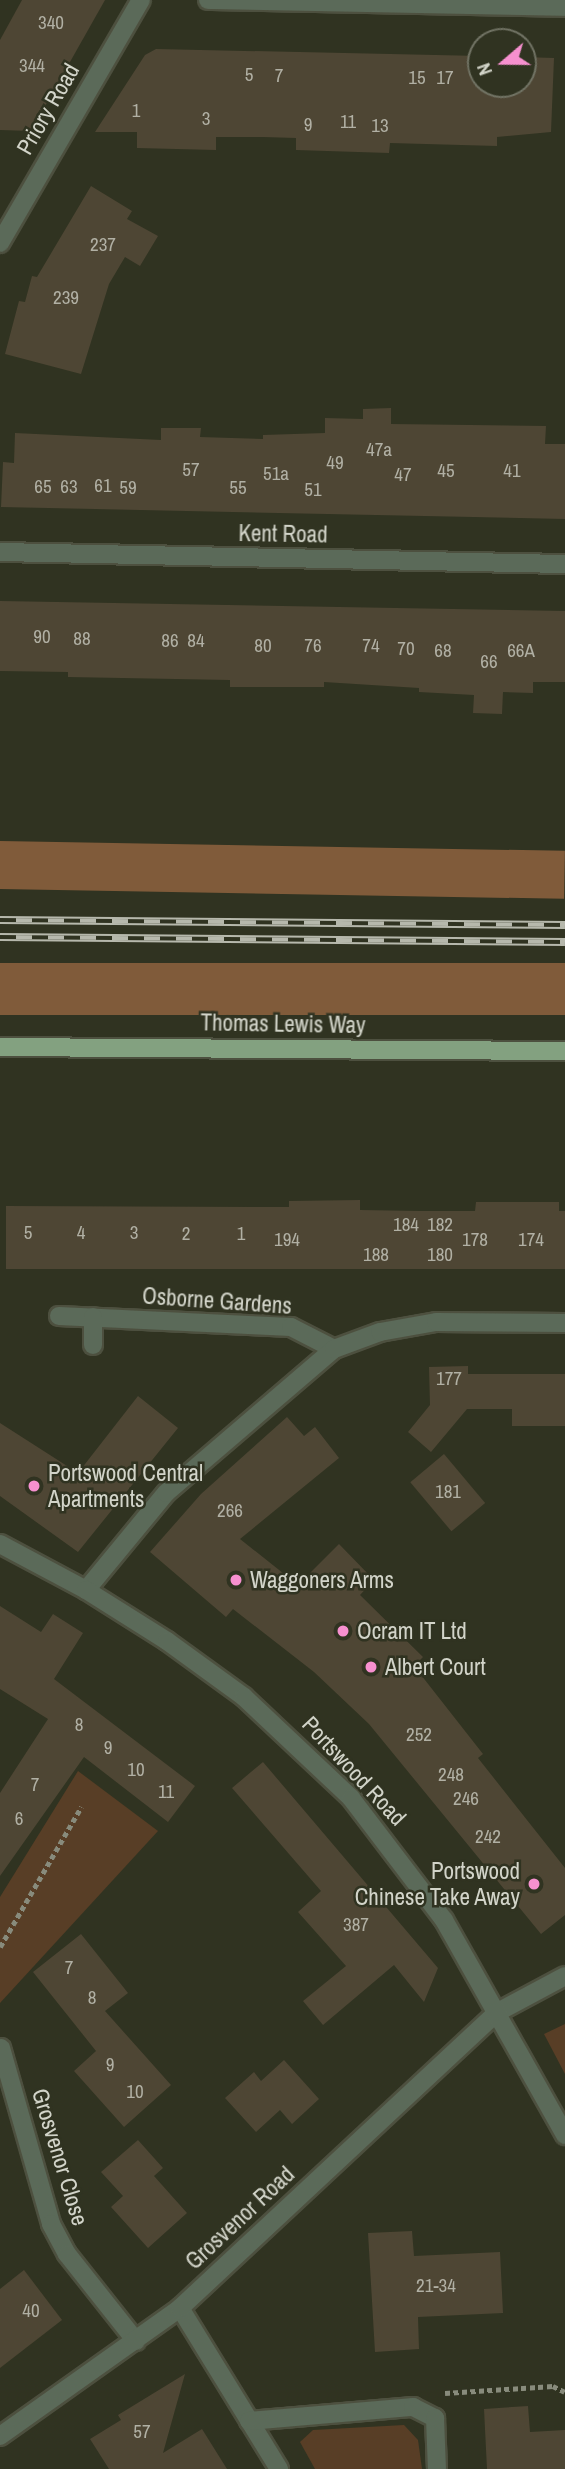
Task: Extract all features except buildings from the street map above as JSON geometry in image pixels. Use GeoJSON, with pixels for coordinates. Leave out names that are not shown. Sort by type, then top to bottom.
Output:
{"type":"FeatureCollection","features":[{"type":"Feature","properties":{"kind":"main road","name":"Thomas Lewis Way"},"geometry":{"type":"LineString","coordinates":[[0,1047],[565,1051]]}},
{"type":"Feature","properties":{"kind":"street","name":"Priory Road"},"geometry":{"type":"LineString","coordinates":[[0,243],[141,0]]}},
{"type":"Feature","properties":{"kind":"street"},"geometry":{"type":"LineString","coordinates":[[208,0],[565,7]]}},
{"type":"Feature","properties":{"kind":"street","name":"Kent Road"},"geometry":{"type":"LineString","coordinates":[[0,552],[565,564]]}},
{"type":"Feature","properties":{"kind":"street","name":"Osborne Gardens"},"geometry":{"type":"LineString","coordinates":[[59,1316],[291,1327],[334,1349]]}},
{"type":"Feature","properties":{"kind":"street"},"geometry":{"type":"LineString","coordinates":[[93,1317],[93,1345]]}},
{"type":"Feature","properties":{"kind":"street"},"geometry":{"type":"LineString","coordinates":[[86,1590],[166,1493],[334,1349],[380,1332],[436,1322],[565,1323]]}},
{"type":"Feature","properties":{"kind":"street","name":"Portswood Road"},"geometry":{"type":"LineString","coordinates":[[0,1544],[86,1590],[244,1697],[309,1755],[414,1875],[565,2135]]}},
{"type":"Feature","properties":{"kind":"street","name":"Grosvenor Road"},"geometry":{"type":"LineString","coordinates":[[0,2436],[180,2308],[496,2013],[565,1976]]}},
{"type":"Feature","properties":{"kind":"street","name":"Grosvenor Close"},"geometry":{"type":"LineString","coordinates":[[1,2048],[51,2224],[67,2254],[136,2341]]}},
{"type":"Feature","properties":{"kind":"street"},"geometry":{"type":"LineString","coordinates":[[180,2308],[279,2469]]}},
{"type":"Feature","properties":{"kind":"street"},"geometry":{"type":"LineString","coordinates":[[249,2421],[413,2407],[435,2418],[437,2469]]}},
{"type":"Feature","properties":{"kind":"path"},"geometry":{"type":"LineString","coordinates":[[0,1947],[81,1807]]}},
{"type":"Feature","properties":{"kind":"path"},"geometry":{"type":"LineString","coordinates":[[413,2407],[435,2393],[553,2386],[565,2392]]}},
{"type":"Feature","properties":{"kind":"shaded area"},"geometry":{"type":"Polygon","coordinates":[[[0,841],[565,851],[564,899],[0,889],[0,841]]]}},
{"type":"Feature","properties":{"kind":"shaded area"},"geometry":{"type":"Polygon","coordinates":[[[0,963],[565,963],[565,1015],[0,1015],[0,963]]]}},
{"type":"Feature","properties":{"kind":"shaded area"},"geometry":{"type":"Polygon","coordinates":[[[78,1771],[158,1831],[0,2003],[0,1897],[78,1771]]]}},
{"type":"Feature","properties":{"kind":"shaded area"},"geometry":{"type":"Polygon","coordinates":[[[565,2024],[565,2074],[544,2034],[565,2024]]]}},
{"type":"Feature","properties":{"kind":"shaded area"},"geometry":{"type":"Polygon","coordinates":[[[404,2425],[418,2440],[422,2469],[315,2469],[300,2442],[313,2430],[404,2425]]]}},
{"type":"Feature","properties":{"kind":"railway"},"geometry":{"type":"LineString","coordinates":[[0,920],[565,925]]}},
{"type":"Feature","properties":{"kind":"railway"},"geometry":{"type":"LineString","coordinates":[[0,937],[565,942]]}},
{"type":"Feature","properties":{"kind":"place","name":"Portswood Central Apartments"},"geometry":{"type":"Point","coordinates":[34,1486]}},
{"type":"Feature","properties":{"kind":"place","name":"Waggoners Arms"},"geometry":{"type":"Point","coordinates":[236,1580]}},
{"type":"Feature","properties":{"kind":"place","name":"Ocram IT Ltd"},"geometry":{"type":"Point","coordinates":[343,1631]}},
{"type":"Feature","properties":{"kind":"place","name":"Albert Court"},"geometry":{"type":"Point","coordinates":[371,1667]}},
{"type":"Feature","properties":{"kind":"place","name":"Portswood Chinese Take Away"},"geometry":{"type":"Point","coordinates":[534,1884]}}]}
